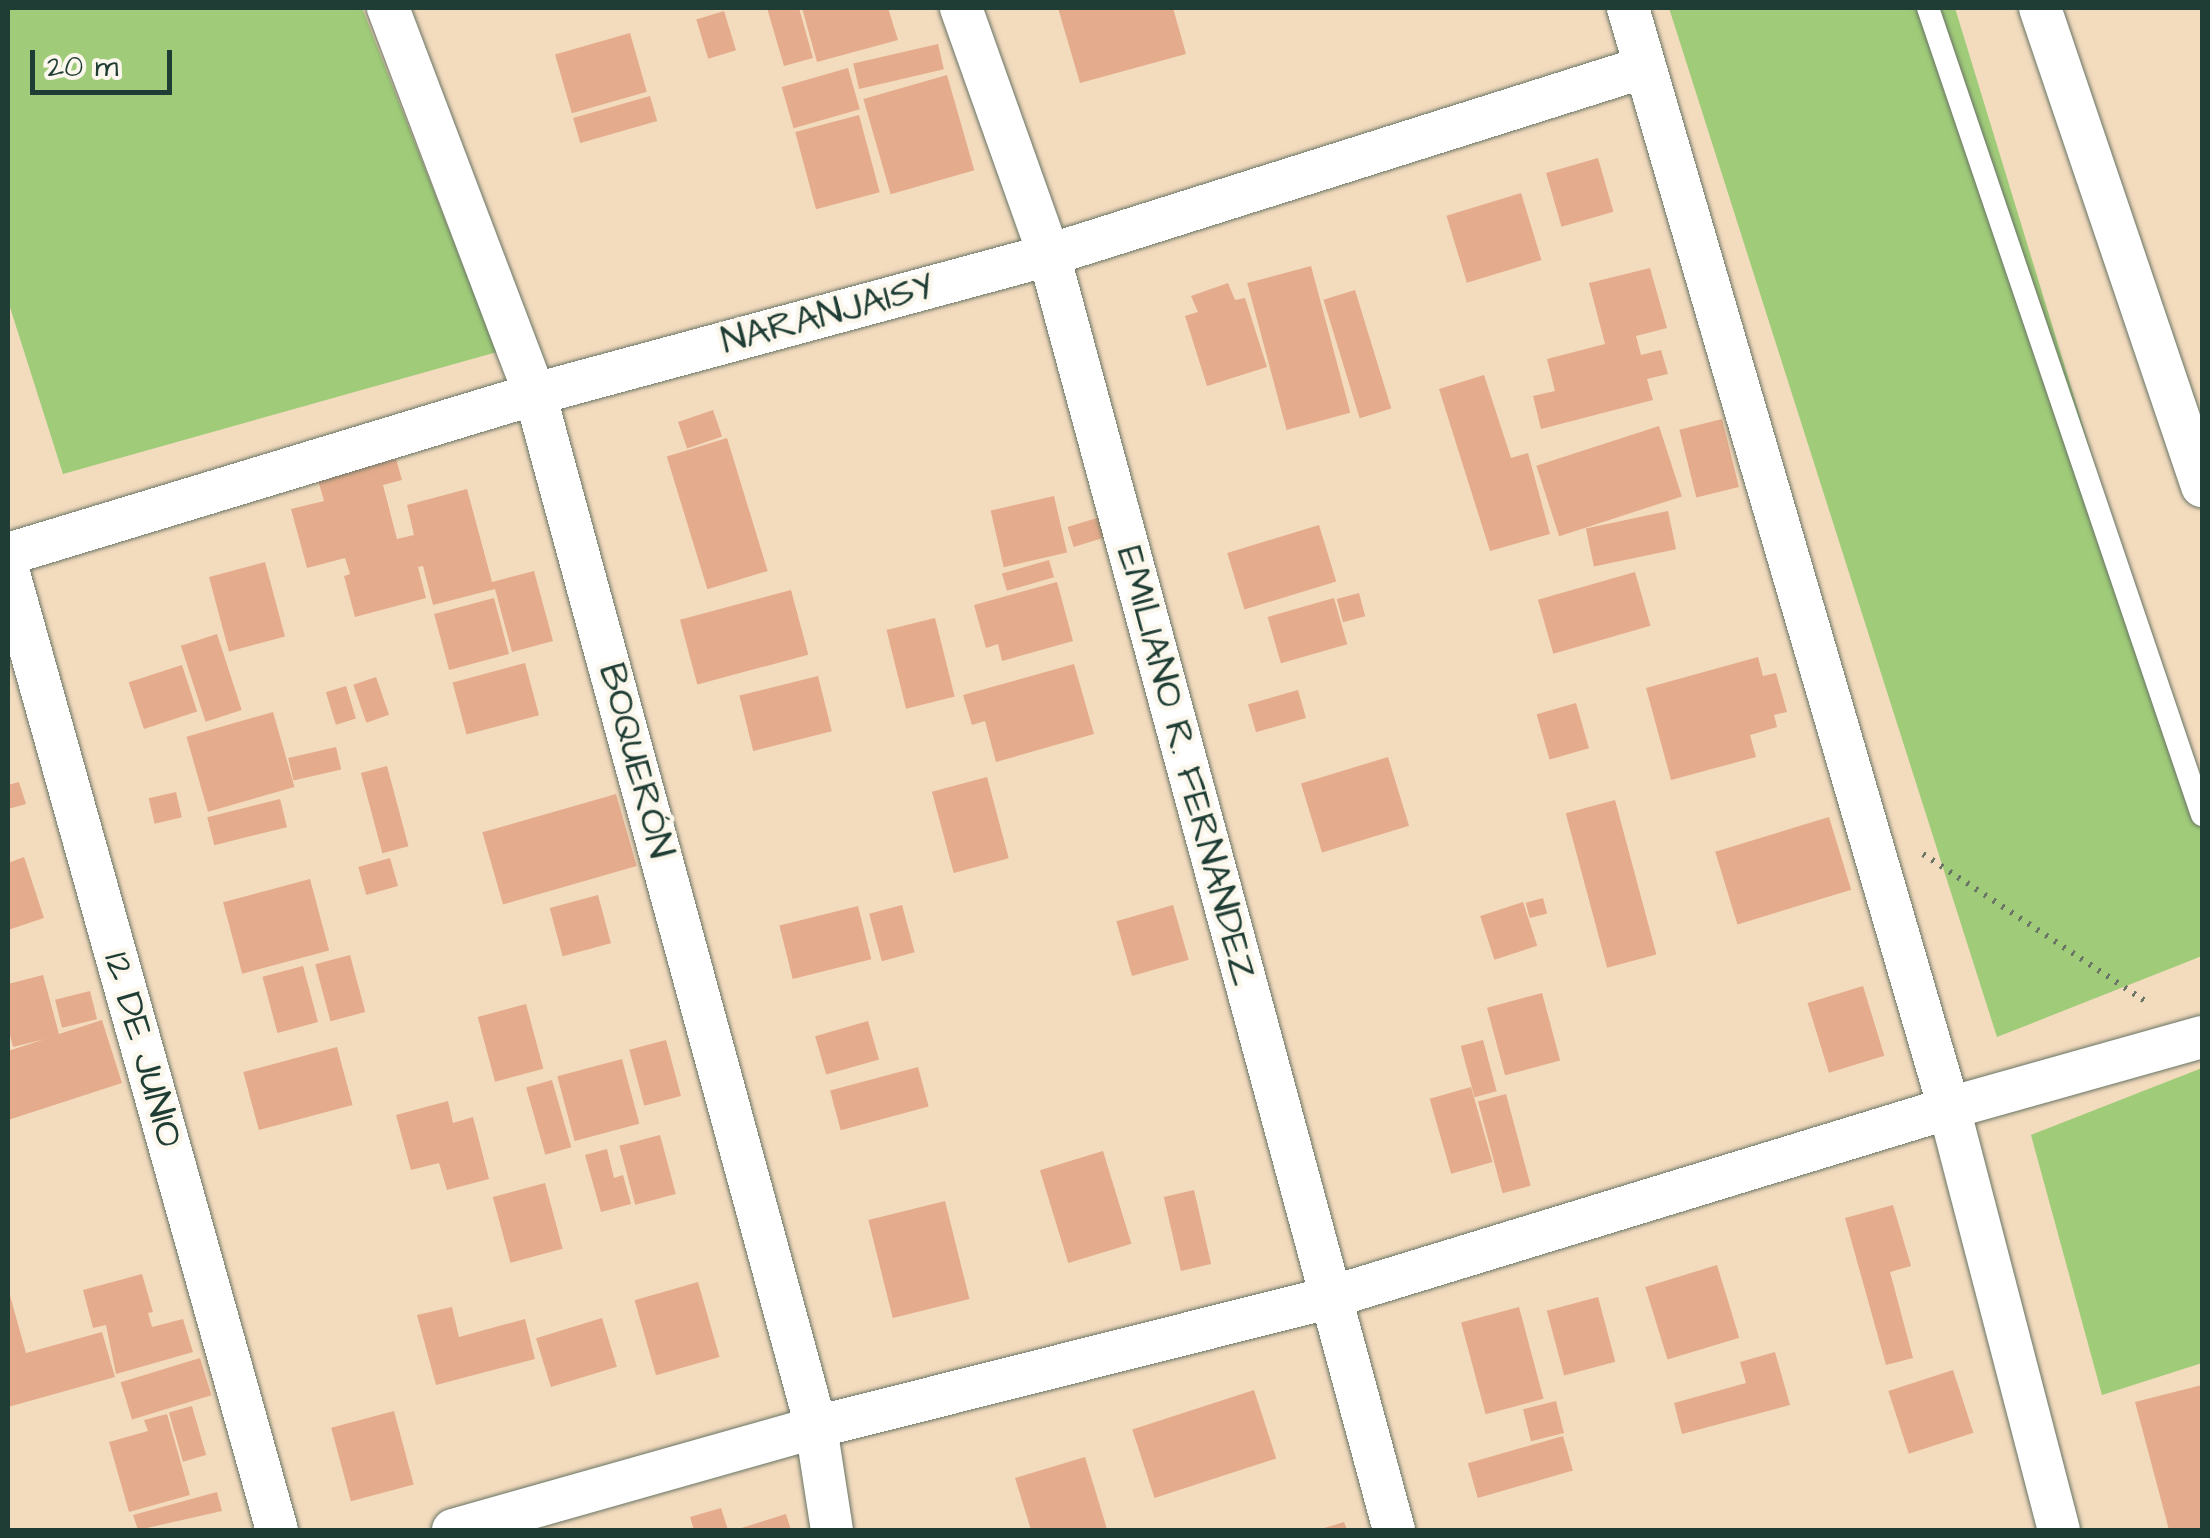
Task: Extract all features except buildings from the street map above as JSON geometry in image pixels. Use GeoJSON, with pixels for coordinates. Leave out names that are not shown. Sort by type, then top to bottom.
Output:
{"type":"FeatureCollection","features":[{"type":"Feature","properties":{"kind":"street","name":"BOQUERÓN"},"geometry":{"type":"LineString","coordinates":[[388,8],[536,394],[816,1427],[832,1530]]}},
{"type":"Feature","properties":{"kind":"street","name":"EMILIANO R. FERNANDEZ"},"geometry":{"type":"LineString","coordinates":[[961,8],[1049,255],[1328,1298],[1394,1530]]}},
{"type":"Feature","properties":{"kind":"street"},"geometry":{"type":"LineString","coordinates":[[1628,8],[1949,1108],[2059,1530]]}},
{"type":"Feature","properties":{"kind":"street"},"geometry":{"type":"LineString","coordinates":[[2040,8],[2190,408],[2202,486]]}},
{"type":"Feature","properties":{"kind":"street","name":"NARANJAISY"},"geometry":{"type":"LineString","coordinates":[[8,554],[536,394],[1049,255],[1646,67]]}},
{"type":"Feature","properties":{"kind":"street","name":"12 DE JUNIO"},"geometry":{"type":"LineString","coordinates":[[8,570],[276,1530]]}},
{"type":"Feature","properties":{"kind":"street"},"geometry":{"type":"LineString","coordinates":[[454,1530],[816,1427],[1328,1298],[1949,1108],[2202,1038]]}},
{"type":"Feature","properties":{"kind":"lane"},"geometry":{"type":"LineString","coordinates":[[1928,8],[2202,815]]}},
{"type":"Feature","properties":{"kind":"path"},"geometry":{"type":"LineString","coordinates":[[1864,816],[2202,1038]]}},
{"type":"Feature","properties":{"kind":"green space"},"geometry":{"type":"Polygon","coordinates":[[[8,8],[362,8],[497,352],[63,474],[8,301],[8,8]]]}},
{"type":"Feature","properties":{"kind":"green space"},"geometry":{"type":"Polygon","coordinates":[[[1669,8],[1955,8],[2202,815],[2202,956],[1997,1037],[1669,8]]]}},
{"type":"Feature","properties":{"kind":"green space"},"geometry":{"type":"Polygon","coordinates":[[[2202,1068],[2202,1363],[2102,1395],[2031,1135],[2202,1068]]]}}]}
